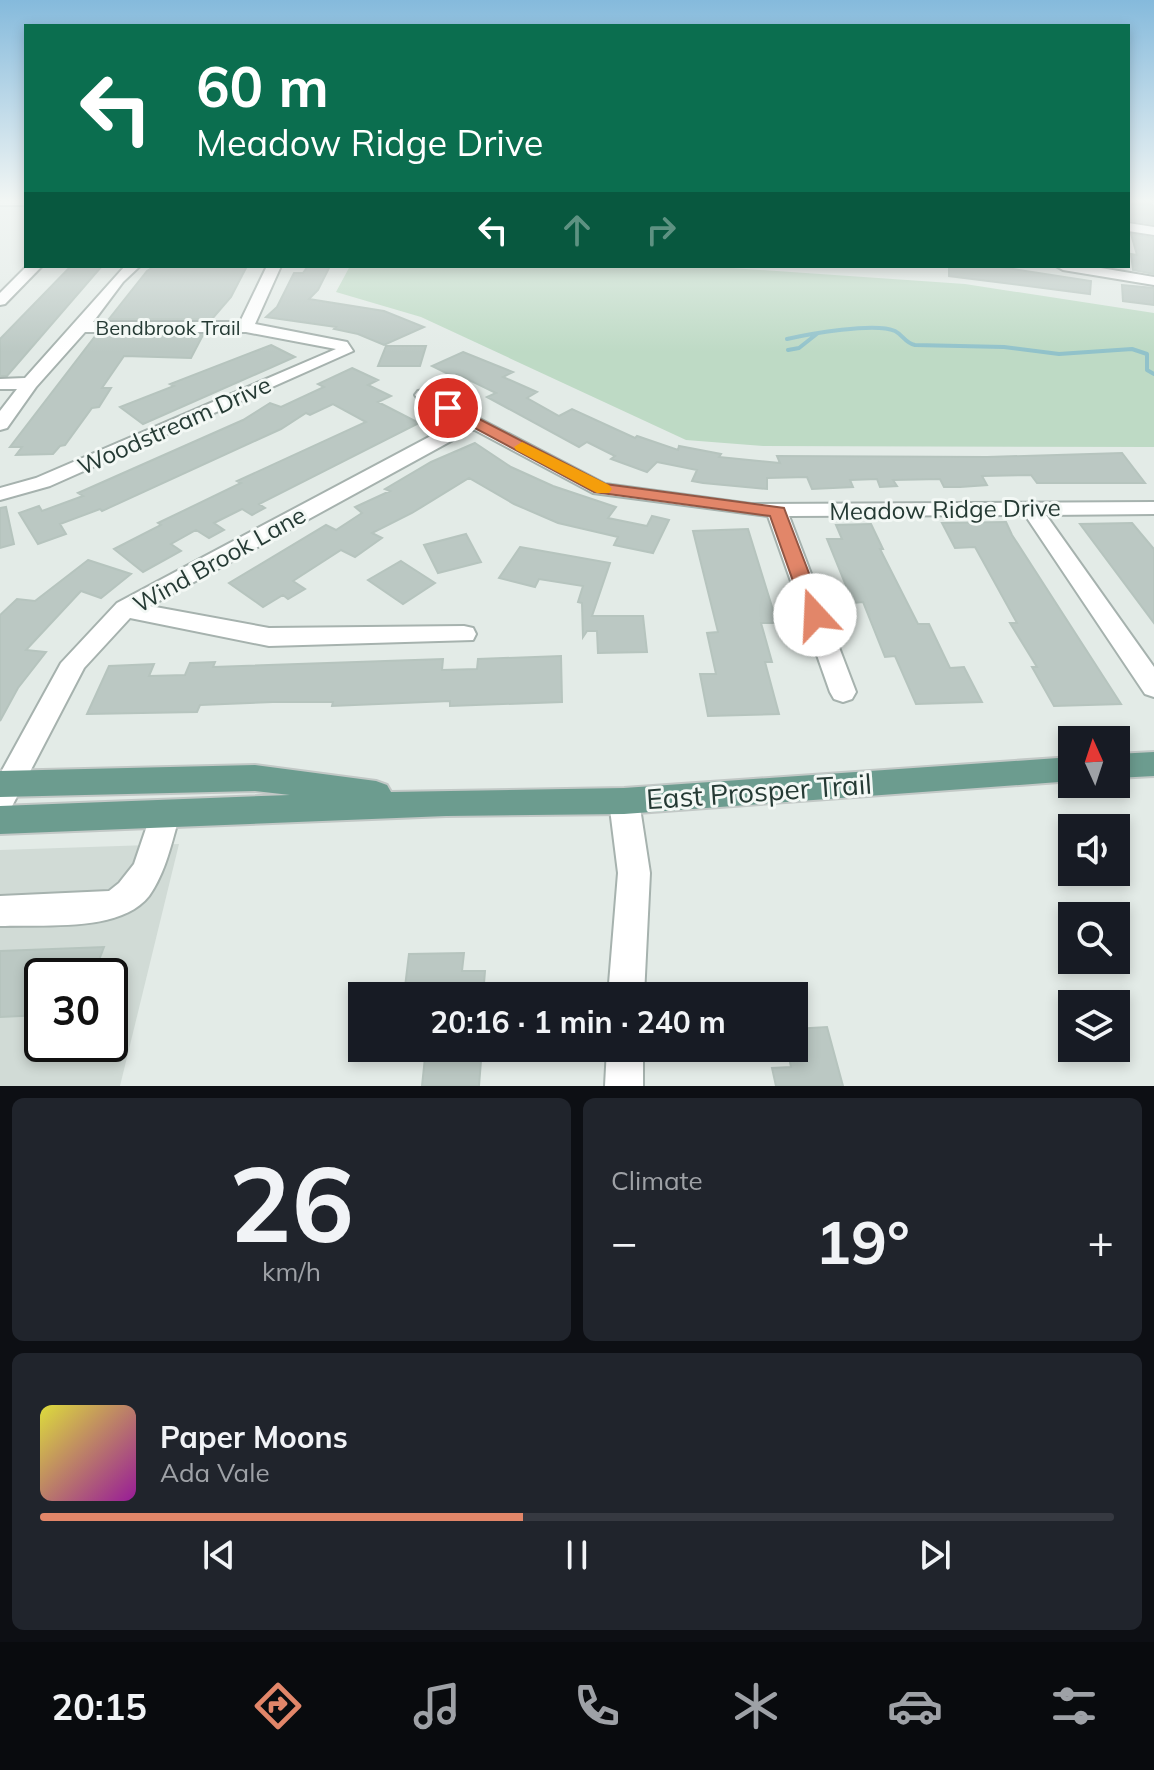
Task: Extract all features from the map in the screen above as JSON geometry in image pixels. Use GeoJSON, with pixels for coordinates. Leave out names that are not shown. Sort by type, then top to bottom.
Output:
{"type":"FeatureCollection","features":[{"type":"Feature","properties":{"kind":"main road"},"geometry":{"type":"LineString","coordinates":[[1130,765],[1154,764]]}},
{"type":"Feature","properties":{"kind":"main road","name":"East Prosper Trail"},"geometry":{"type":"LineString","coordinates":[[0,820],[446,803],[624,801],[1058,770]]}},
{"type":"Feature","properties":{"kind":"main road","name":"East Prosper Trail"},"geometry":{"type":"LineString","coordinates":[[3,789],[255,778],[446,803]]}},
{"type":"Feature","properties":{"kind":"street"},"geometry":{"type":"LineString","coordinates":[[0,301],[33,268]]}},
{"type":"Feature","properties":{"kind":"street"},"geometry":{"type":"LineString","coordinates":[[0,424],[30,383],[131,268]]}},
{"type":"Feature","properties":{"kind":"street"},"geometry":{"type":"LineString","coordinates":[[246,327],[273,268]]}},
{"type":"Feature","properties":{"kind":"street"},"geometry":{"type":"LineString","coordinates":[[1098,269],[1154,281]]}},
{"type":"Feature","properties":{"kind":"street","name":"Bendbrook Trail"},"geometry":{"type":"LineString","coordinates":[[81,327],[246,327],[341,345],[345,351]]}},
{"type":"Feature","properties":{"kind":"street","name":"Woodstream Drive"},"geometry":{"type":"LineString","coordinates":[[0,494],[43,482],[345,351]]}},
{"type":"Feature","properties":{"kind":"street"},"geometry":{"type":"LineString","coordinates":[[0,384],[30,383]]}},
{"type":"Feature","properties":{"kind":"street","name":"Meadow Ridge Drive"},"geometry":{"type":"LineString","coordinates":[[424,395],[600,489],[777,511],[1154,508]]}},
{"type":"Feature","properties":{"kind":"street","name":"Wind Brook Lane"},"geometry":{"type":"LineString","coordinates":[[3,789],[74,663],[125,609],[473,421]]}},
{"type":"Feature","properties":{"kind":"street"},"geometry":{"type":"LineString","coordinates":[[1030,507],[1154,687]]}},
{"type":"Feature","properties":{"kind":"street"},"geometry":{"type":"LineString","coordinates":[[777,511],[843,692]]}},
{"type":"Feature","properties":{"kind":"street"},"geometry":{"type":"LineString","coordinates":[[125,609],[269,637],[464,634]]}},
{"type":"Feature","properties":{"kind":"street"},"geometry":{"type":"LineString","coordinates":[[624,801],[634,873],[627,982]]}},
{"type":"Feature","properties":{"kind":"street"},"geometry":{"type":"LineString","coordinates":[[0,911],[120,904],[133,895],[142,882],[165,814]]}},
{"type":"Feature","properties":{"kind":"street"},"geometry":{"type":"LineString","coordinates":[[624,1086],[625,1062]]}},
{"type":"Feature","properties":{"kind":"shaded area"},"geometry":{"type":"Polygon","coordinates":[[[179,844],[128,1053],[128,958],[24,958],[24,1062],[126,1062],[120,1086],[0,1086],[0,850],[179,844]]]}},
{"type":"Feature","properties":{"kind":"green space"},"geometry":{"type":"Polygon","coordinates":[[[349,268],[732,268],[965,284],[1154,313],[1154,447],[763,446],[686,440],[421,317],[336,292],[349,268]]]}},
{"type":"Feature","properties":{"kind":"building"},"geometry":{"type":"Polygon","coordinates":[[[1136,251],[1154,251],[1154,274],[1133,270],[1131,254],[1137,255],[1136,251]]]}},
{"type":"Feature","properties":{"kind":"building"},"geometry":{"type":"Polygon","coordinates":[[[69,268],[100,268],[7,376],[0,376],[0,339],[69,268]]]}},
{"type":"Feature","properties":{"kind":"building"},"geometry":{"type":"Polygon","coordinates":[[[152,268],[246,268],[231,297],[212,319],[109,319],[152,268]]]}},
{"type":"Feature","properties":{"kind":"building"},"geometry":{"type":"Polygon","coordinates":[[[307,268],[329,268],[318,290],[309,299],[384,311],[424,327],[384,345],[358,334],[334,329],[336,327],[266,317],[277,307],[294,273],[303,273],[307,268]]]}},
{"type":"Feature","properties":{"kind":"building"},"geometry":{"type":"Polygon","coordinates":[[[949,268],[1007,268],[1091,281],[1090,294],[949,276],[949,268]]]}},
{"type":"Feature","properties":{"kind":"building"},"geometry":{"type":"Polygon","coordinates":[[[1122,285],[1154,288],[1154,305],[1123,301],[1122,285]]]}},
{"type":"Feature","properties":{"kind":"building"},"geometry":{"type":"Polygon","coordinates":[[[96,335],[203,335],[191,358],[124,356],[102,388],[111,388],[99,407],[92,408],[65,445],[53,454],[16,455],[22,447],[10,447],[96,335]]]}},
{"type":"Feature","properties":{"kind":"building"},"geometry":{"type":"Polygon","coordinates":[[[271,345],[295,357],[143,424],[120,407],[174,386],[170,384],[271,345]]]}},
{"type":"Feature","properties":{"kind":"building"},"geometry":{"type":"Polygon","coordinates":[[[386,346],[426,346],[420,366],[378,366],[386,346]]]}},
{"type":"Feature","properties":{"kind":"building"},"geometry":{"type":"Polygon","coordinates":[[[463,352],[513,372],[503,377],[537,392],[527,398],[559,416],[572,409],[635,438],[637,436],[678,450],[679,446],[721,454],[719,457],[780,463],[777,456],[987,457],[1122,453],[1145,483],[1037,483],[1031,475],[982,476],[987,485],[960,487],[944,487],[940,479],[893,480],[897,486],[880,487],[877,479],[850,480],[853,487],[812,489],[807,477],[767,478],[767,489],[692,481],[697,470],[657,462],[647,472],[611,459],[615,456],[587,442],[579,447],[487,397],[496,393],[432,366],[463,352]]]}},
{"type":"Feature","properties":{"kind":"building"},"geometry":{"type":"Polygon","coordinates":[[[352,368],[378,380],[368,385],[391,396],[378,402],[419,423],[259,504],[265,508],[252,515],[242,509],[214,523],[224,530],[209,538],[196,530],[171,544],[181,551],[143,572],[114,549],[161,525],[158,523],[241,483],[237,481],[366,422],[333,404],[310,415],[306,413],[281,429],[102,511],[100,509],[60,524],[66,534],[38,544],[19,513],[39,506],[42,511],[83,496],[78,493],[243,420],[270,403],[281,407],[324,387],[318,384],[352,368]]]}},
{"type":"Feature","properties":{"kind":"building"},"geometry":{"type":"Polygon","coordinates":[[[475,443],[511,467],[553,486],[616,507],[608,518],[647,526],[652,516],[669,520],[653,553],[614,545],[618,537],[558,523],[514,504],[469,478],[372,533],[382,538],[355,557],[341,550],[293,581],[305,589],[288,599],[283,595],[263,607],[229,583],[326,525],[336,530],[362,513],[355,507],[390,491],[385,489],[431,462],[475,443]]]}},
{"type":"Feature","properties":{"kind":"building"},"geometry":{"type":"Polygon","coordinates":[[[6,507],[14,544],[0,548],[0,508],[6,507]]]}},
{"type":"Feature","properties":{"kind":"building"},"geometry":{"type":"Polygon","coordinates":[[[1006,522],[1121,704],[1054,706],[1032,667],[1037,667],[1010,623],[1017,623],[975,547],[955,548],[942,523],[1006,522]]]}},
{"type":"Feature","properties":{"kind":"building"},"geometry":{"type":"Polygon","coordinates":[[[1132,523],[1154,549],[1154,623],[1080,524],[1132,523]]]}},
{"type":"Feature","properties":{"kind":"building"},"geometry":{"type":"Polygon","coordinates":[[[871,524],[883,549],[880,549],[918,624],[929,624],[950,668],[964,667],[982,702],[916,704],[895,656],[885,657],[863,602],[853,603],[827,539],[842,539],[836,525],[871,524]]]}},
{"type":"Feature","properties":{"kind":"building"},"geometry":{"type":"Polygon","coordinates":[[[748,529],[777,623],[761,623],[772,662],[765,662],[779,714],[708,716],[700,674],[716,674],[707,633],[718,632],[693,531],[748,529]]]}},
{"type":"Feature","properties":{"kind":"building"},"geometry":{"type":"Polygon","coordinates":[[[466,534],[481,562],[438,573],[424,545],[466,534]]]}},
{"type":"Feature","properties":{"kind":"building"},"geometry":{"type":"Polygon","coordinates":[[[520,547],[610,563],[592,616],[643,616],[647,652],[598,653],[597,631],[587,631],[583,637],[582,603],[578,602],[583,586],[539,579],[535,587],[499,578],[520,547]]]}},
{"type":"Feature","properties":{"kind":"building"},"geometry":{"type":"Polygon","coordinates":[[[88,560],[131,574],[101,598],[81,591],[26,650],[46,652],[18,688],[0,721],[0,615],[17,599],[35,601],[88,560]]]}},
{"type":"Feature","properties":{"kind":"building"},"geometry":{"type":"Polygon","coordinates":[[[401,561],[435,583],[403,604],[368,580],[401,561]]]}},
{"type":"Feature","properties":{"kind":"building"},"geometry":{"type":"Polygon","coordinates":[[[561,656],[562,702],[450,706],[450,701],[332,706],[333,702],[273,702],[200,705],[197,712],[87,714],[109,666],[154,664],[149,676],[185,675],[190,663],[215,662],[213,667],[443,659],[442,670],[477,669],[478,659],[561,656]]]}},
{"type":"Feature","properties":{"kind":"building"},"geometry":{"type":"Polygon","coordinates":[[[104,947],[100,958],[24,958],[24,1016],[0,1017],[0,951],[104,947]]]}},
{"type":"Feature","properties":{"kind":"building"},"geometry":{"type":"Polygon","coordinates":[[[464,953],[462,971],[485,971],[484,982],[406,982],[409,954],[464,953]]]}},
{"type":"Feature","properties":{"kind":"building"},"geometry":{"type":"Polygon","coordinates":[[[827,1027],[843,1086],[776,1086],[772,1068],[791,1067],[790,1062],[808,1062],[808,1028],[827,1027]]]}},
{"type":"Feature","properties":{"kind":"building"},"geometry":{"type":"Polygon","coordinates":[[[425,1062],[481,1062],[479,1086],[422,1086],[425,1062]]]}},
{"type":"Feature","properties":{"kind":"waterway"},"geometry":{"type":"LineString","coordinates":[[818,333],[886,329],[895,331],[915,345],[1004,347],[1059,354],[1132,349],[1147,354],[1147,370],[1154,374]]}},
{"type":"Feature","properties":{"kind":"waterway"},"geometry":{"type":"LineString","coordinates":[[787,339],[818,333]]}},
{"type":"Feature","properties":{"kind":"waterway"},"geometry":{"type":"LineString","coordinates":[[788,350],[799,348],[818,333]]}},
{"type":"Feature","properties":{"kind":"slow traffic"},"geometry":{"type":"LineString","coordinates":[[522,447],[603,489]]}},
{"type":"Feature","properties":{"kind":"route"},"geometry":{"type":"LineString","coordinates":[[448,408],[600,489],[777,511],[815,615]]}}]}
